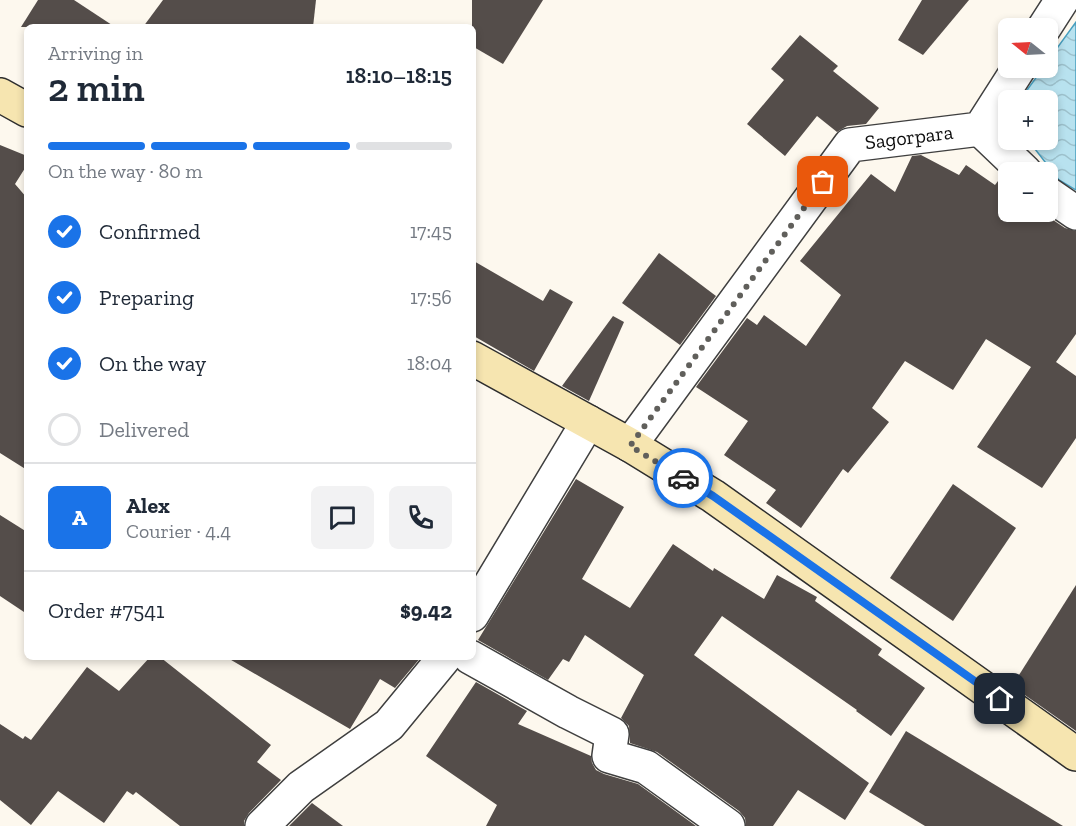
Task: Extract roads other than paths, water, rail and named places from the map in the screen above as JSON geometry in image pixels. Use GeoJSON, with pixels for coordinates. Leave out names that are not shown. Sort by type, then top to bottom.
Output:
{"type":"FeatureCollection","features":[{"type":"Feature","properties":{"kind":"main road"},"geometry":{"type":"LineString","coordinates":[[0,95],[24,108]]}},
{"type":"Feature","properties":{"kind":"main road"},"geometry":{"type":"LineString","coordinates":[[476,360],[630,446],[713,496],[1076,753]]}},
{"type":"Feature","properties":{"kind":"street"},"geometry":{"type":"LineString","coordinates":[[1050,18],[1062,0]]}},
{"type":"Feature","properties":{"kind":"street","name":"Sagorpara"},"geometry":{"type":"LineString","coordinates":[[630,446],[850,145],[980,129],[1013,78]]}},
{"type":"Feature","properties":{"kind":"street"},"geometry":{"type":"LineString","coordinates":[[980,129],[1015,162]]}},
{"type":"Feature","properties":{"kind":"street"},"geometry":{"type":"LineString","coordinates":[[1058,201],[1076,213]]}},
{"type":"Feature","properties":{"kind":"street"},"geometry":{"type":"LineString","coordinates":[[476,608],[588,422]]}},
{"type":"Feature","properties":{"kind":"street"},"geometry":{"type":"LineString","coordinates":[[262,826],[301,787],[389,725],[443,660]]}},
{"type":"Feature","properties":{"kind":"street"},"geometry":{"type":"LineString","coordinates":[[475,660],[612,734],[609,756],[646,767],[728,826]]}},
{"type":"Feature","properties":{"kind":"water"},"geometry":{"type":"Polygon","coordinates":[[[1076,22],[1076,190],[1058,179],[1058,162],[1045,162],[1036,150],[1058,150],[1058,90],[1027,90],[1036,78],[1058,78],[1058,47],[1076,22]]]}}]}
